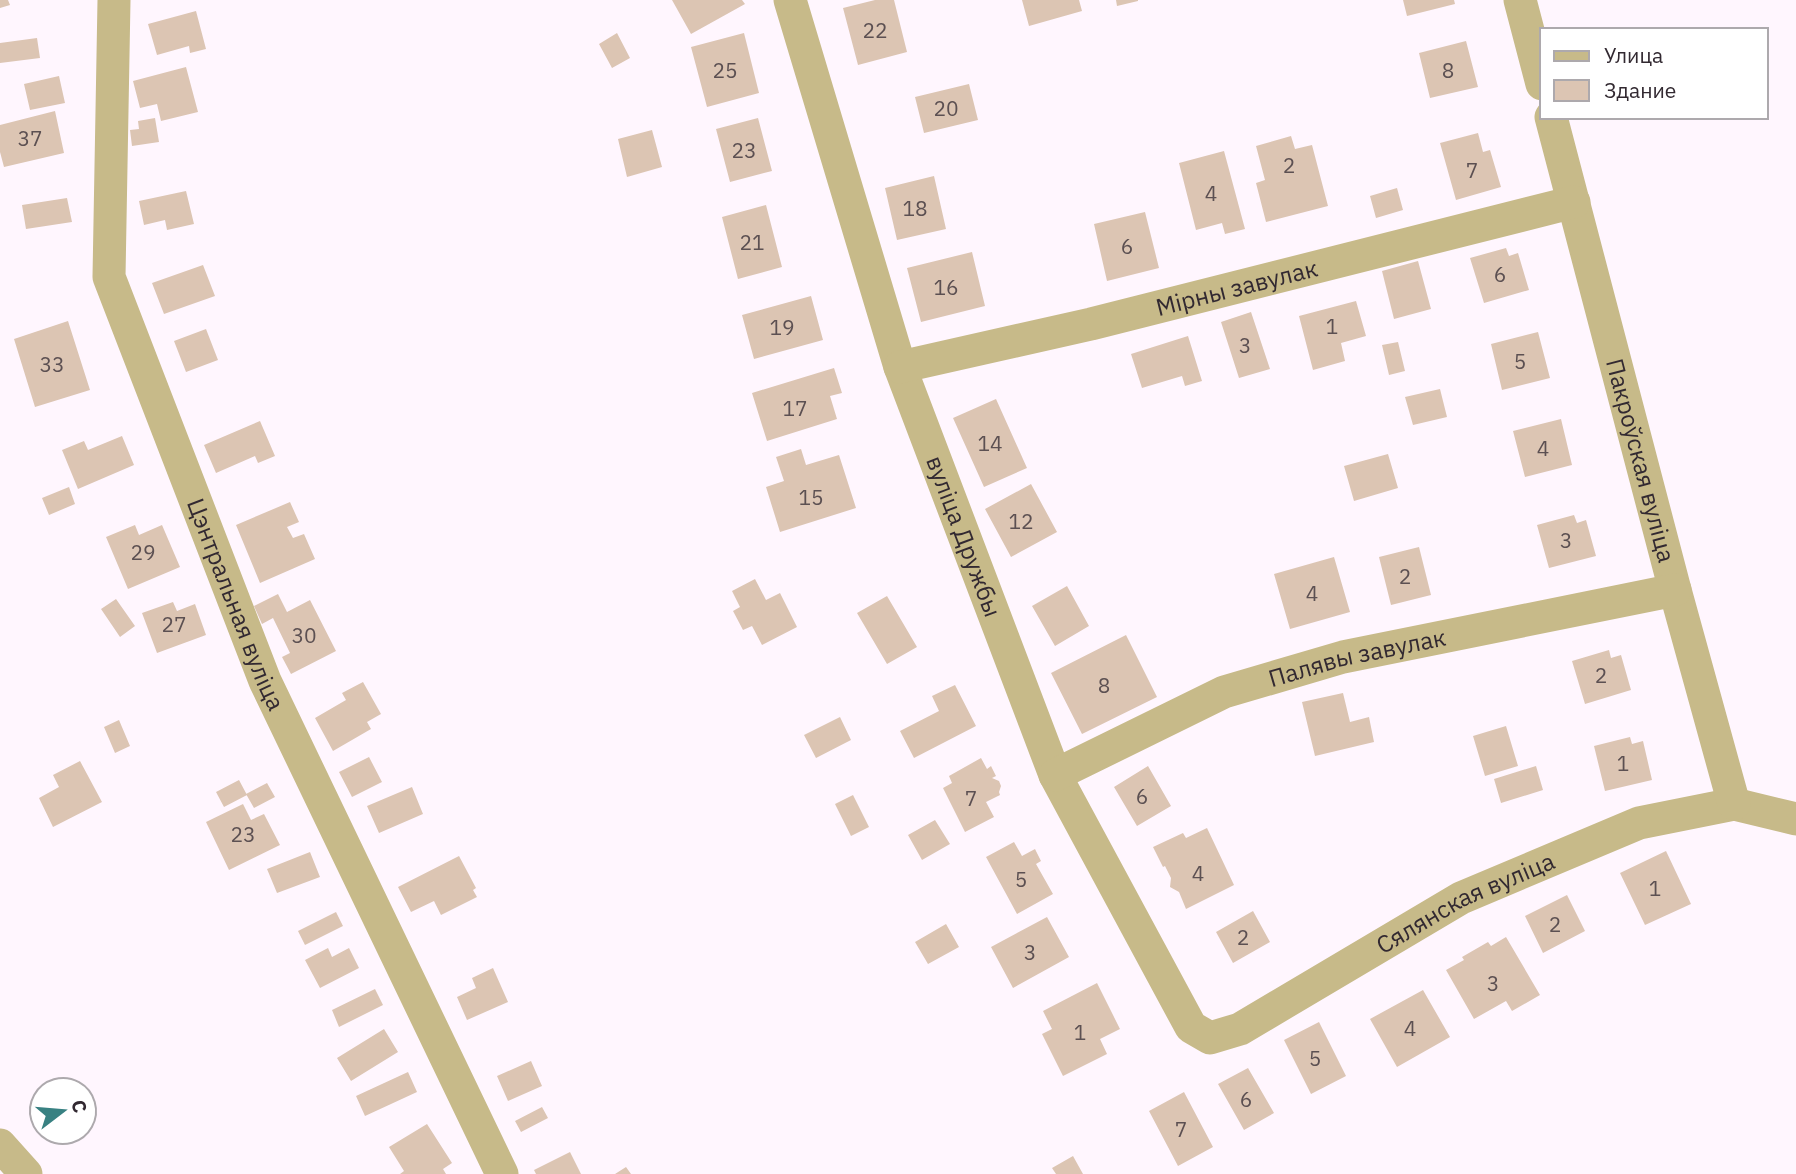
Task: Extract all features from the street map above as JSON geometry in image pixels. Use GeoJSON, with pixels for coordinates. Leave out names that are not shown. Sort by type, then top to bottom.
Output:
{"type":"FeatureCollection","features":[{"type":"Feature","properties":{"kind":"street","name":"Цэнтральная вуліца"},"geometry":{"type":"LineString","coordinates":[[114,0],[109,277],[265,681],[502,1174]]}},
{"type":"Feature","properties":{"kind":"street","name":"вуліца Дружбы"},"geometry":{"type":"LineString","coordinates":[[790,0],[901,367],[1055,775],[1191,1027],[1210,1038]]}},
{"type":"Feature","properties":{"kind":"street"},"geometry":{"type":"LineString","coordinates":[[1520,0],[1540,76]]}},
{"type":"Feature","properties":{"kind":"street","name":"Пакроўская вуліца"},"geometry":{"type":"LineString","coordinates":[[1552,119],[1734,804]]}},
{"type":"Feature","properties":{"kind":"street","name":"Мірны завулак"},"geometry":{"type":"LineString","coordinates":[[901,367],[1091,324],[1574,202]]}},
{"type":"Feature","properties":{"kind":"street","name":"Палявы завулак"},"geometry":{"type":"LineString","coordinates":[[1055,775],[1224,692],[1343,657],[1675,590]]}},
{"type":"Feature","properties":{"kind":"street"},"geometry":{"type":"LineString","coordinates":[[1734,804],[1796,819]]}},
{"type":"Feature","properties":{"kind":"street","name":"Сялянская вуліца"},"geometry":{"type":"LineString","coordinates":[[1210,1038],[1240,1029],[1461,898],[1639,823],[1734,804]]}},
{"type":"Feature","properties":{"kind":"street"},"geometry":{"type":"LineString","coordinates":[[0,1145],[26,1174]]}},
{"type":"Feature","properties":{"kind":"building"},"geometry":{"type":"Polygon","coordinates":[[[0,0],[8,0],[10,5],[0,8],[0,0]]]}},
{"type":"Feature","properties":{"kind":"building"},"geometry":{"type":"Polygon","coordinates":[[[672,0],[742,0],[745,4],[691,34],[672,0]]]}},
{"type":"Feature","properties":{"kind":"building"},"geometry":{"type":"Polygon","coordinates":[[[875,0],[894,0],[907,52],[858,65],[843,8],[875,0]]]}},
{"type":"Feature","properties":{"kind":"building"},"geometry":{"type":"Polygon","coordinates":[[[1022,0],[1079,0],[1082,11],[1029,26],[1022,0]]]}},
{"type":"Feature","properties":{"kind":"building"},"geometry":{"type":"Polygon","coordinates":[[[1116,0],[1138,0],[1138,1],[1117,6],[1116,0]]]}},
{"type":"Feature","properties":{"kind":"building"},"geometry":{"type":"Polygon","coordinates":[[[1403,0],[1454,0],[1455,4],[1407,16],[1403,0]]]}},
{"type":"Feature","properties":{"kind":"building"},"geometry":{"type":"Polygon","coordinates":[[[196,11],[206,49],[190,53],[189,46],[157,55],[148,24],[196,11]]]}},
{"type":"Feature","properties":{"kind":"building"},"geometry":{"type":"Polygon","coordinates":[[[617,33],[630,58],[612,68],[599,44],[617,33]]]}},
{"type":"Feature","properties":{"kind":"building"},"geometry":{"type":"Polygon","coordinates":[[[744,33],[759,93],[707,107],[691,47],[744,33]]]}},
{"type":"Feature","properties":{"kind":"building"},"geometry":{"type":"Polygon","coordinates":[[[37,38],[40,58],[0,63],[0,43],[37,38]]]}},
{"type":"Feature","properties":{"kind":"building"},"geometry":{"type":"Polygon","coordinates":[[[1466,41],[1478,87],[1430,98],[1419,53],[1466,41]]]}},
{"type":"Feature","properties":{"kind":"building"},"geometry":{"type":"Polygon","coordinates":[[[186,67],[198,112],[161,121],[157,104],[140,108],[133,81],[186,67]]]}},
{"type":"Feature","properties":{"kind":"building"},"geometry":{"type":"Polygon","coordinates":[[[59,76],[65,103],[30,110],[24,84],[59,76]]]}},
{"type":"Feature","properties":{"kind":"building"},"geometry":{"type":"Polygon","coordinates":[[[969,84],[978,120],[924,133],[915,97],[969,84]]]}},
{"type":"Feature","properties":{"kind":"building"},"geometry":{"type":"Polygon","coordinates":[[[55,111],[64,153],[4,167],[0,152],[0,125],[55,111]]]}},
{"type":"Feature","properties":{"kind":"building"},"geometry":{"type":"Polygon","coordinates":[[[155,118],[159,142],[132,146],[130,130],[139,129],[138,121],[155,118]]]}},
{"type":"Feature","properties":{"kind":"building"},"geometry":{"type":"Polygon","coordinates":[[[758,118],[772,171],[730,182],[716,129],[758,118]]]}},
{"type":"Feature","properties":{"kind":"building"},"geometry":{"type":"Polygon","coordinates":[[[652,130],[662,167],[627,177],[618,139],[652,130]]]}},
{"type":"Feature","properties":{"kind":"building"},"geometry":{"type":"Polygon","coordinates":[[[1478,133],[1483,152],[1490,150],[1501,187],[1456,200],[1440,143],[1478,133]]]}},
{"type":"Feature","properties":{"kind":"building"},"geometry":{"type":"Polygon","coordinates":[[[1291,136],[1295,149],[1312,145],[1328,206],[1266,222],[1256,183],[1265,180],[1256,146],[1291,136]]]}},
{"type":"Feature","properties":{"kind":"building"},"geometry":{"type":"Polygon","coordinates":[[[1224,151],[1245,229],[1225,234],[1222,223],[1196,230],[1179,163],[1224,151]]]}},
{"type":"Feature","properties":{"kind":"building"},"geometry":{"type":"Polygon","coordinates":[[[934,176],[946,229],[897,240],[885,188],[934,176]]]}},
{"type":"Feature","properties":{"kind":"building"},"geometry":{"type":"Polygon","coordinates":[[[1397,188],[1403,210],[1376,218],[1370,196],[1397,188]]]}},
{"type":"Feature","properties":{"kind":"building"},"geometry":{"type":"Polygon","coordinates":[[[186,191],[194,224],[167,230],[165,220],[144,225],[139,201],[186,191]]]}},
{"type":"Feature","properties":{"kind":"building"},"geometry":{"type":"Polygon","coordinates":[[[67,198],[72,222],[26,229],[22,205],[67,198]]]}},
{"type":"Feature","properties":{"kind":"building"},"geometry":{"type":"Polygon","coordinates":[[[766,205],[782,267],[738,279],[722,217],[766,205]]]}},
{"type":"Feature","properties":{"kind":"building"},"geometry":{"type":"Polygon","coordinates":[[[1145,212],[1159,268],[1107,281],[1094,224],[1145,212]]]}},
{"type":"Feature","properties":{"kind":"building"},"geometry":{"type":"Polygon","coordinates":[[[1506,248],[1509,256],[1518,253],[1529,290],[1484,303],[1470,258],[1506,248]]]}},
{"type":"Feature","properties":{"kind":"building"},"geometry":{"type":"Polygon","coordinates":[[[972,252],[985,306],[921,322],[907,268],[972,252]]]}},
{"type":"Feature","properties":{"kind":"building"},"geometry":{"type":"Polygon","coordinates":[[[1418,261],[1431,309],[1394,319],[1382,271],[1418,261]]]}},
{"type":"Feature","properties":{"kind":"building"},"geometry":{"type":"Polygon","coordinates":[[[203,265],[215,296],[164,314],[152,283],[203,265]]]}},
{"type":"Feature","properties":{"kind":"building"},"geometry":{"type":"Polygon","coordinates":[[[811,296],[823,340],[754,359],[742,315],[811,296]]]}},
{"type":"Feature","properties":{"kind":"building"},"geometry":{"type":"Polygon","coordinates":[[[1356,301],[1366,336],[1341,343],[1345,361],[1313,370],[1299,316],[1356,301]]]}},
{"type":"Feature","properties":{"kind":"building"},"geometry":{"type":"Polygon","coordinates":[[[1251,312],[1270,369],[1239,378],[1221,322],[1251,312]]]}},
{"type":"Feature","properties":{"kind":"building"},"geometry":{"type":"Polygon","coordinates":[[[68,321],[90,390],[35,407],[14,339],[68,321]]]}},
{"type":"Feature","properties":{"kind":"building"},"geometry":{"type":"Polygon","coordinates":[[[206,329],[218,360],[186,372],[174,341],[206,329]]]}},
{"type":"Feature","properties":{"kind":"building"},"geometry":{"type":"Polygon","coordinates":[[[1538,332],[1550,378],[1502,390],[1491,344],[1538,332]]]}},
{"type":"Feature","properties":{"kind":"building"},"geometry":{"type":"Polygon","coordinates":[[[1188,336],[1202,381],[1185,386],[1182,376],[1142,388],[1131,354],[1188,336]]]}},
{"type":"Feature","properties":{"kind":"building"},"geometry":{"type":"Polygon","coordinates":[[[1398,342],[1405,371],[1389,375],[1382,345],[1398,342]]]}},
{"type":"Feature","properties":{"kind":"building"},"geometry":{"type":"Polygon","coordinates":[[[834,368],[842,393],[830,396],[837,419],[767,441],[752,393],[834,368]]]}},
{"type":"Feature","properties":{"kind":"building"},"geometry":{"type":"Polygon","coordinates":[[[1440,389],[1447,417],[1413,425],[1405,397],[1440,389]]]}},
{"type":"Feature","properties":{"kind":"building"},"geometry":{"type":"Polygon","coordinates":[[[996,399],[1027,468],[984,487],[953,418],[996,399]]]}},
{"type":"Feature","properties":{"kind":"building"},"geometry":{"type":"Polygon","coordinates":[[[1561,419],[1572,465],[1525,477],[1513,431],[1561,419]]]}},
{"type":"Feature","properties":{"kind":"building"},"geometry":{"type":"Polygon","coordinates":[[[260,421],[275,456],[258,463],[255,456],[216,473],[204,445],[260,421]]]}},
{"type":"Feature","properties":{"kind":"building"},"geometry":{"type":"Polygon","coordinates":[[[122,436],[134,465],[78,489],[62,450],[84,441],[88,450],[122,436]]]}},
{"type":"Feature","properties":{"kind":"building"},"geometry":{"type":"Polygon","coordinates":[[[801,449],[806,465],[839,455],[856,508],[780,532],[766,487],[784,481],[776,457],[801,449]]]}},
{"type":"Feature","properties":{"kind":"building"},"geometry":{"type":"Polygon","coordinates":[[[1388,454],[1398,488],[1354,501],[1344,466],[1388,454]]]}},
{"type":"Feature","properties":{"kind":"building"},"geometry":{"type":"Polygon","coordinates":[[[1031,484],[1057,532],[1011,557],[985,509],[1031,484]]]}},
{"type":"Feature","properties":{"kind":"building"},"geometry":{"type":"Polygon","coordinates":[[[69,487],[75,504],[49,515],[42,498],[69,487]]]}},
{"type":"Feature","properties":{"kind":"building"},"geometry":{"type":"Polygon","coordinates":[[[290,502],[299,522],[287,527],[293,538],[304,534],[315,559],[260,583],[236,525],[290,502]]]}},
{"type":"Feature","properties":{"kind":"building"},"geometry":{"type":"Polygon","coordinates":[[[1574,515],[1577,523],[1586,520],[1596,556],[1549,568],[1537,525],[1574,515]]]}},
{"type":"Feature","properties":{"kind":"building"},"geometry":{"type":"Polygon","coordinates":[[[135,525],[139,535],[162,525],[180,567],[128,589],[106,537],[135,525]]]}},
{"type":"Feature","properties":{"kind":"building"},"geometry":{"type":"Polygon","coordinates":[[[1419,547],[1431,595],[1391,605],[1379,557],[1419,547]]]}},
{"type":"Feature","properties":{"kind":"building"},"geometry":{"type":"Polygon","coordinates":[[[1334,557],[1350,612],[1290,629],[1274,574],[1334,557]]]}},
{"type":"Feature","properties":{"kind":"building"},"geometry":{"type":"Polygon","coordinates":[[[755,579],[766,600],[780,593],[797,627],[762,645],[752,626],[743,630],[733,611],[740,607],[732,591],[755,579]]]}},
{"type":"Feature","properties":{"kind":"building"},"geometry":{"type":"Polygon","coordinates":[[[1067,586],[1089,626],[1055,646],[1032,606],[1067,586]]]}},
{"type":"Feature","properties":{"kind":"building"},"geometry":{"type":"Polygon","coordinates":[[[278,594],[287,612],[310,600],[336,651],[291,674],[282,657],[290,653],[273,618],[262,624],[254,606],[278,594]]]}},
{"type":"Feature","properties":{"kind":"building"},"geometry":{"type":"Polygon","coordinates":[[[887,596],[917,647],[887,664],[857,613],[887,596]]]}},
{"type":"Feature","properties":{"kind":"building"},"geometry":{"type":"Polygon","coordinates":[[[116,599],[135,626],[120,637],[101,609],[116,599]]]}},
{"type":"Feature","properties":{"kind":"building"},"geometry":{"type":"Polygon","coordinates":[[[173,602],[177,611],[195,604],[206,635],[157,653],[142,613],[173,602]]]}},
{"type":"Feature","properties":{"kind":"building"},"geometry":{"type":"Polygon","coordinates":[[[1126,635],[1157,697],[1082,734],[1051,673],[1126,635]]]}},
{"type":"Feature","properties":{"kind":"building"},"geometry":{"type":"Polygon","coordinates":[[[1609,650],[1611,658],[1621,655],[1631,690],[1585,704],[1572,661],[1609,650]]]}},
{"type":"Feature","properties":{"kind":"building"},"geometry":{"type":"Polygon","coordinates":[[[363,682],[381,714],[367,722],[371,729],[333,751],[315,718],[346,700],[342,693],[363,682]]]}},
{"type":"Feature","properties":{"kind":"building"},"geometry":{"type":"Polygon","coordinates":[[[955,685],[976,726],[914,758],[900,731],[939,711],[932,696],[955,685]]]}},
{"type":"Feature","properties":{"kind":"building"},"geometry":{"type":"Polygon","coordinates":[[[1343,693],[1350,722],[1369,717],[1374,742],[1315,756],[1302,702],[1343,693]]]}},
{"type":"Feature","properties":{"kind":"building"},"geometry":{"type":"Polygon","coordinates":[[[840,717],[851,740],[816,758],[804,735],[840,717]]]}},
{"type":"Feature","properties":{"kind":"building"},"geometry":{"type":"Polygon","coordinates":[[[119,720],[130,746],[115,753],[104,727],[119,720]]]}},
{"type":"Feature","properties":{"kind":"building"},"geometry":{"type":"Polygon","coordinates":[[[1506,726],[1518,766],[1485,776],[1473,736],[1506,726]]]}},
{"type":"Feature","properties":{"kind":"building"},"geometry":{"type":"Polygon","coordinates":[[[1630,737],[1632,744],[1643,741],[1652,780],[1605,791],[1594,746],[1630,737]]]}},
{"type":"Feature","properties":{"kind":"building"},"geometry":{"type":"Polygon","coordinates":[[[369,757],[382,782],[352,797],[339,772],[369,757]]]}},
{"type":"Feature","properties":{"kind":"building"},"geometry":{"type":"Polygon","coordinates":[[[981,758],[987,769],[991,766],[996,776],[992,778],[999,781],[1000,795],[986,802],[994,817],[965,832],[943,788],[952,783],[949,776],[981,758]]]}},
{"type":"Feature","properties":{"kind":"building"},"geometry":{"type":"Polygon","coordinates":[[[80,761],[102,802],[53,827],[39,798],[59,787],[53,775],[80,761]]]}},
{"type":"Feature","properties":{"kind":"building"},"geometry":{"type":"Polygon","coordinates":[[[1148,766],[1171,806],[1137,826],[1114,787],[1148,766]]]}},
{"type":"Feature","properties":{"kind":"building"},"geometry":{"type":"Polygon","coordinates":[[[1536,766],[1543,790],[1501,803],[1494,779],[1536,766]]]}},
{"type":"Feature","properties":{"kind":"building"},"geometry":{"type":"Polygon","coordinates":[[[239,780],[247,795],[224,807],[216,792],[239,780]]]}},
{"type":"Feature","properties":{"kind":"building"},"geometry":{"type":"Polygon","coordinates":[[[267,783],[275,797],[254,808],[246,794],[267,783]]]}},
{"type":"Feature","properties":{"kind":"building"},"geometry":{"type":"Polygon","coordinates":[[[412,787],[423,814],[379,833],[367,806],[412,787]]]}},
{"type":"Feature","properties":{"kind":"building"},"geometry":{"type":"Polygon","coordinates":[[[853,795],[869,827],[851,836],[835,804],[853,795]]]}},
{"type":"Feature","properties":{"kind":"building"},"geometry":{"type":"Polygon","coordinates":[[[243,804],[251,820],[264,814],[280,845],[229,870],[206,822],[243,804]]]}},
{"type":"Feature","properties":{"kind":"building"},"geometry":{"type":"Polygon","coordinates":[[[935,820],[950,844],[922,860],[908,835],[935,820]]]}},
{"type":"Feature","properties":{"kind":"building"},"geometry":{"type":"Polygon","coordinates":[[[1207,828],[1234,885],[1186,909],[1179,892],[1170,887],[1171,878],[1153,847],[1183,833],[1186,838],[1207,828]]]}},
{"type":"Feature","properties":{"kind":"building"},"geometry":{"type":"Polygon","coordinates":[[[1014,842],[1022,856],[1035,849],[1041,861],[1036,864],[1053,894],[1017,914],[986,857],[1014,842]]]}},
{"type":"Feature","properties":{"kind":"building"},"geometry":{"type":"Polygon","coordinates":[[[1666,851],[1691,904],[1645,925],[1620,873],[1666,851]]]}},
{"type":"Feature","properties":{"kind":"building"},"geometry":{"type":"Polygon","coordinates":[[[310,852],[320,877],[277,893],[267,869],[310,852]]]}},
{"type":"Feature","properties":{"kind":"building"},"geometry":{"type":"Polygon","coordinates":[[[459,856],[476,888],[473,890],[477,897],[441,915],[434,901],[411,912],[398,887],[459,856]]]}},
{"type":"Feature","properties":{"kind":"building"},"geometry":{"type":"Polygon","coordinates":[[[1567,895],[1585,931],[1543,953],[1525,916],[1567,895]]]}},
{"type":"Feature","properties":{"kind":"building"},"geometry":{"type":"Polygon","coordinates":[[[1253,911],[1270,942],[1233,963],[1216,932],[1253,911]]]}},
{"type":"Feature","properties":{"kind":"building"},"geometry":{"type":"Polygon","coordinates":[[[336,912],[343,926],[305,945],[298,931],[336,912]]]}},
{"type":"Feature","properties":{"kind":"building"},"geometry":{"type":"Polygon","coordinates":[[[1047,917],[1069,957],[1013,988],[991,947],[1047,917]]]}},
{"type":"Feature","properties":{"kind":"building"},"geometry":{"type":"Polygon","coordinates":[[[946,924],[959,947],[928,964],[915,942],[946,924]]]}},
{"type":"Feature","properties":{"kind":"building"},"geometry":{"type":"Polygon","coordinates":[[[1506,937],[1540,995],[1512,1011],[1506,1001],[1474,1019],[1446,970],[1488,942],[1491,946],[1506,937]]]}},
{"type":"Feature","properties":{"kind":"building"},"geometry":{"type":"Polygon","coordinates":[[[328,948],[332,957],[349,948],[359,968],[320,988],[305,960],[328,948]]]}},
{"type":"Feature","properties":{"kind":"building"},"geometry":{"type":"Polygon","coordinates":[[[493,968],[508,1002],[467,1020],[457,997],[476,988],[472,978],[493,968]]]}},
{"type":"Feature","properties":{"kind":"building"},"geometry":{"type":"Polygon","coordinates":[[[1097,983],[1120,1029],[1100,1039],[1107,1054],[1063,1076],[1042,1034],[1052,1029],[1043,1011],[1097,983]]]}},
{"type":"Feature","properties":{"kind":"building"},"geometry":{"type":"Polygon","coordinates":[[[375,989],[383,1005],[339,1027],[332,1010],[375,989]]]}},
{"type":"Feature","properties":{"kind":"building"},"geometry":{"type":"Polygon","coordinates":[[[1423,990],[1450,1037],[1397,1067],[1370,1019],[1423,990]]]}},
{"type":"Feature","properties":{"kind":"building"},"geometry":{"type":"Polygon","coordinates":[[[1319,1022],[1346,1076],[1311,1094],[1284,1040],[1319,1022]]]}},
{"type":"Feature","properties":{"kind":"building"},"geometry":{"type":"Polygon","coordinates":[[[384,1029],[398,1052],[351,1081],[337,1058],[384,1029]]]}},
{"type":"Feature","properties":{"kind":"building"},"geometry":{"type":"Polygon","coordinates":[[[531,1061],[542,1086],[508,1101],[497,1076],[531,1061]]]}},
{"type":"Feature","properties":{"kind":"building"},"geometry":{"type":"Polygon","coordinates":[[[1248,1068],[1274,1113],[1244,1130],[1218,1084],[1248,1068]]]}},
{"type":"Feature","properties":{"kind":"building"},"geometry":{"type":"Polygon","coordinates":[[[408,1072],[417,1092],[365,1116],[356,1096],[408,1072]]]}},
{"type":"Feature","properties":{"kind":"building"},"geometry":{"type":"Polygon","coordinates":[[[1184,1092],[1213,1147],[1178,1166],[1149,1111],[1184,1092]]]}},
{"type":"Feature","properties":{"kind":"building"},"geometry":{"type":"Polygon","coordinates":[[[542,1107],[548,1118],[521,1132],[515,1121],[542,1107]]]}},
{"type":"Feature","properties":{"kind":"building"},"geometry":{"type":"Polygon","coordinates":[[[427,1124],[452,1163],[443,1169],[446,1174],[400,1174],[404,1171],[389,1147],[427,1124]]]}},
{"type":"Feature","properties":{"kind":"building"},"geometry":{"type":"Polygon","coordinates":[[[570,1152],[581,1174],[536,1174],[534,1170],[570,1152]]]}},
{"type":"Feature","properties":{"kind":"building"},"geometry":{"type":"Polygon","coordinates":[[[1073,1156],[1083,1174],[1056,1174],[1052,1168],[1073,1156]]]}},
{"type":"Feature","properties":{"kind":"building"},"geometry":{"type":"Polygon","coordinates":[[[626,1167],[631,1174],[615,1174],[626,1167]]]}}]}
